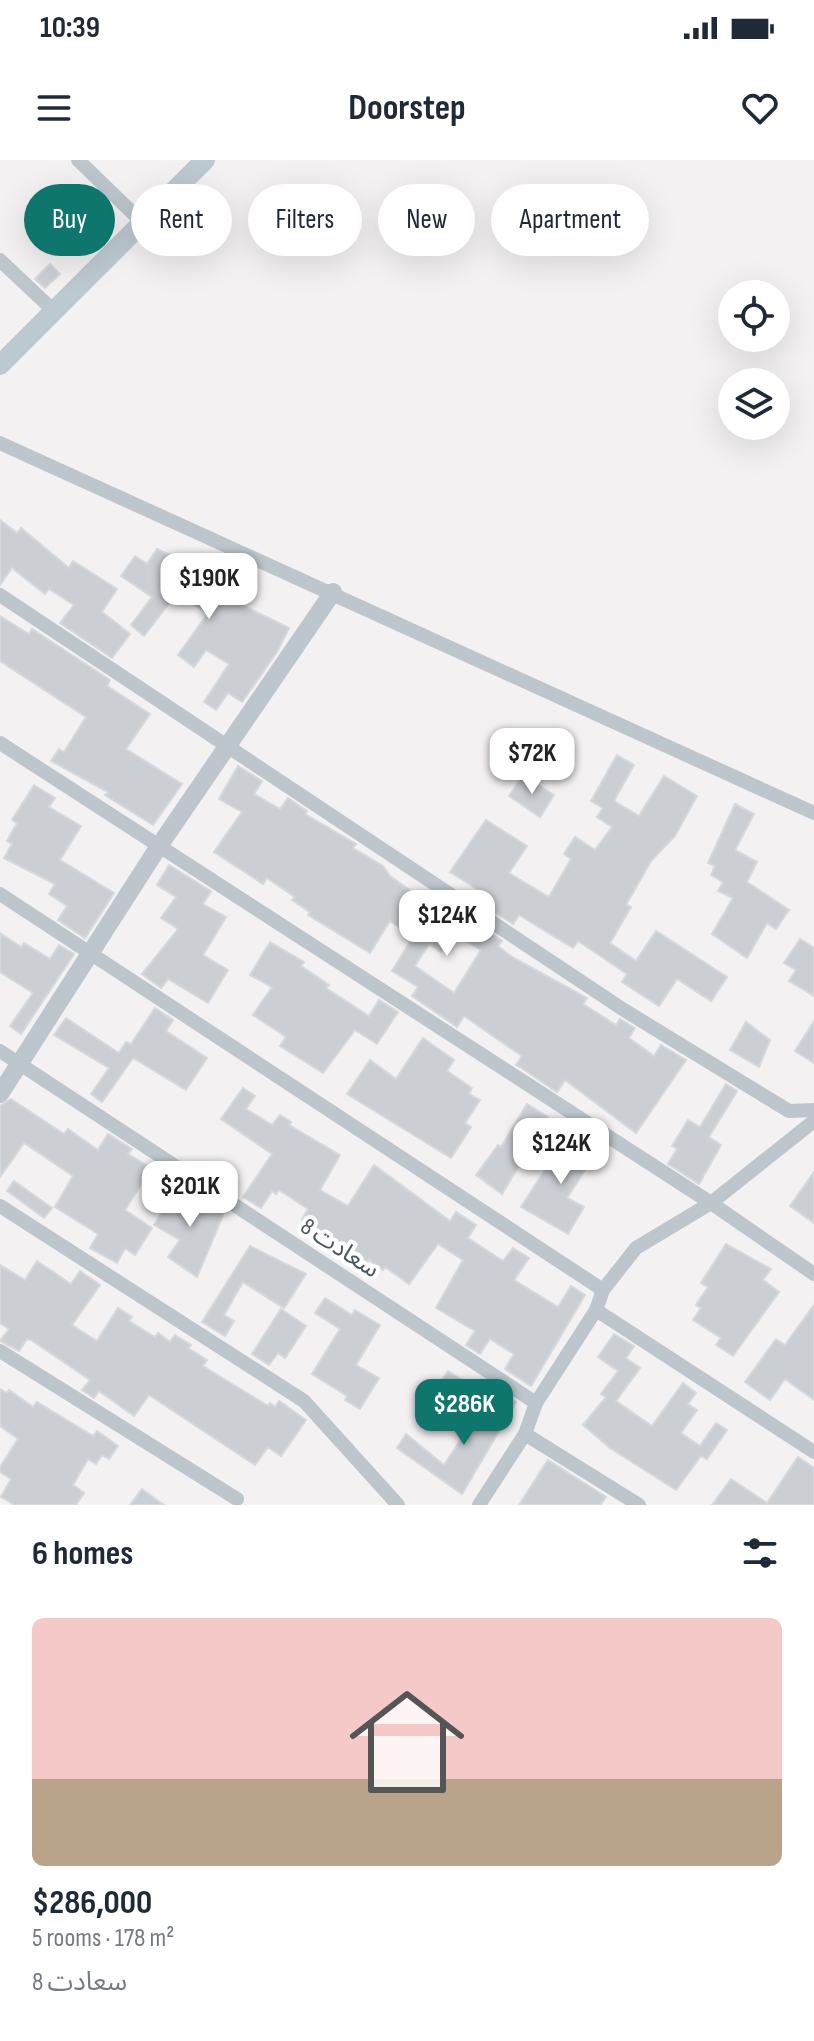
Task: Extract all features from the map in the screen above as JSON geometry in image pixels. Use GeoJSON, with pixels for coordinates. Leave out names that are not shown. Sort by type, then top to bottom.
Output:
{"type":"FeatureCollection","features":[{"type":"Feature","properties":{"kind":"main road"},"geometry":{"type":"LineString","coordinates":[[182,184],[205,160]]}},
{"type":"Feature","properties":{"kind":"main road"},"geometry":{"type":"LineString","coordinates":[[0,365],[131,237]]}},
{"type":"Feature","properties":{"kind":"street"},"geometry":{"type":"LineString","coordinates":[[78,160],[131,211]]}},
{"type":"Feature","properties":{"kind":"street"},"geometry":{"type":"LineString","coordinates":[[0,260],[55,312]]}},
{"type":"Feature","properties":{"kind":"street"},"geometry":{"type":"LineString","coordinates":[[0,443],[814,813]]}},
{"type":"Feature","properties":{"kind":"street"},"geometry":{"type":"LineString","coordinates":[[0,1094],[159,846],[333,592]]}},
{"type":"Feature","properties":{"kind":"street"},"geometry":{"type":"LineString","coordinates":[[0,595],[624,1010],[789,1111],[814,1110]]}},
{"type":"Feature","properties":{"kind":"street"},"geometry":{"type":"LineString","coordinates":[[0,743],[711,1203],[814,1274]]}},
{"type":"Feature","properties":{"kind":"street"},"geometry":{"type":"LineString","coordinates":[[0,894],[603,1290]]}},
{"type":"Feature","properties":{"kind":"street","name":"سعادت 8"},"geometry":{"type":"LineString","coordinates":[[0,1051],[536,1403]]}},
{"type":"Feature","properties":{"kind":"street"},"geometry":{"type":"LineString","coordinates":[[479,1505],[525,1434],[536,1403],[596,1310],[603,1290],[636,1248],[711,1203],[814,1121]]}},
{"type":"Feature","properties":{"kind":"street"},"geometry":{"type":"LineString","coordinates":[[0,1206],[304,1401],[398,1505]]}},
{"type":"Feature","properties":{"kind":"street"},"geometry":{"type":"LineString","coordinates":[[596,1310],[814,1452]]}},
{"type":"Feature","properties":{"kind":"street"},"geometry":{"type":"LineString","coordinates":[[0,1351],[237,1499]]}},
{"type":"Feature","properties":{"kind":"street"},"geometry":{"type":"LineString","coordinates":[[525,1434],[639,1505]]}},
{"type":"Feature","properties":{"kind":"building"},"geometry":{"type":"Polygon","coordinates":[[[50,264],[60,274],[45,288],[35,279],[50,264]]]}},
{"type":"Feature","properties":{"kind":"building"},"geometry":{"type":"Polygon","coordinates":[[[0,520],[17,533],[21,528],[69,568],[73,561],[117,589],[102,612],[130,634],[112,658],[60,623],[74,605],[49,589],[45,594],[12,568],[0,585],[0,520]]]}},
{"type":"Feature","properties":{"kind":"building"},"geometry":{"type":"Polygon","coordinates":[[[157,549],[191,566],[198,554],[211,562],[203,574],[240,596],[236,602],[289,628],[277,652],[242,702],[228,693],[216,710],[204,702],[229,664],[206,650],[194,667],[178,655],[208,613],[181,597],[175,604],[171,601],[144,636],[131,625],[152,597],[121,576],[135,556],[147,564],[157,549]]]}},
{"type":"Feature","properties":{"kind":"building"},"geometry":{"type":"Polygon","coordinates":[[[0,616],[29,634],[32,629],[110,680],[107,686],[150,714],[126,749],[182,784],[153,825],[105,795],[108,792],[51,761],[59,749],[64,752],[86,717],[0,661],[0,616]]]}},
{"type":"Feature","properties":{"kind":"building"},"geometry":{"type":"Polygon","coordinates":[[[617,755],[634,765],[614,801],[639,816],[664,776],[697,796],[675,836],[651,861],[626,905],[631,907],[610,943],[636,961],[656,931],[727,977],[711,1001],[677,979],[659,1006],[622,982],[627,974],[578,941],[573,948],[519,915],[513,924],[483,904],[488,896],[450,872],[486,820],[527,846],[509,873],[549,897],[571,859],[564,854],[575,837],[595,850],[612,827],[597,817],[603,808],[591,801],[617,755]]]}},
{"type":"Feature","properties":{"kind":"building"},"geometry":{"type":"Polygon","coordinates":[[[238,766],[262,781],[254,794],[280,809],[288,798],[307,811],[305,814],[356,844],[353,848],[383,866],[390,876],[418,896],[410,909],[439,928],[449,913],[470,926],[473,921],[502,941],[498,946],[512,957],[587,998],[583,1004],[616,1025],[620,1019],[635,1028],[629,1038],[654,1056],[661,1045],[686,1060],[636,1133],[565,1080],[557,1092],[516,1065],[522,1056],[464,1016],[457,1027],[412,996],[418,987],[392,971],[413,937],[390,921],[370,953],[308,915],[310,912],[292,900],[295,897],[267,878],[263,884],[214,852],[242,812],[219,799],[238,766]],[[453,934],[441,952],[429,944],[415,966],[454,993],[481,950],[453,934]]]}},
{"type":"Feature","properties":{"kind":"building"},"geometry":{"type":"Polygon","coordinates":[[[523,775],[554,795],[540,817],[509,796],[523,775]]]}},
{"type":"Feature","properties":{"kind":"building"},"geometry":{"type":"Polygon","coordinates":[[[34,785],[55,798],[49,807],[81,826],[60,860],[114,893],[85,938],[58,920],[67,906],[49,894],[55,884],[4,858],[12,844],[7,841],[17,823],[12,820],[34,785]]]}},
{"type":"Feature","properties":{"kind":"building"},"geometry":{"type":"Polygon","coordinates":[[[735,804],[754,814],[735,850],[757,862],[747,882],[789,910],[776,929],[767,923],[747,958],[712,934],[733,898],[718,891],[723,882],[711,875],[715,866],[708,863],[735,804]]]}},
{"type":"Feature","properties":{"kind":"building"},"geometry":{"type":"Polygon","coordinates":[[[169,865],[211,891],[203,904],[226,917],[203,955],[228,970],[208,1003],[168,979],[161,988],[142,974],[178,929],[161,918],[176,897],[157,885],[169,865]]]}},
{"type":"Feature","properties":{"kind":"building"},"geometry":{"type":"Polygon","coordinates":[[[0,933],[21,947],[24,943],[50,959],[59,945],[74,954],[21,1034],[10,1026],[33,993],[0,972],[0,933]]]}},
{"type":"Feature","properties":{"kind":"building"},"geometry":{"type":"Polygon","coordinates":[[[800,939],[814,948],[814,996],[789,981],[796,970],[784,963],[800,939]]]}},
{"type":"Feature","properties":{"kind":"building"},"geometry":{"type":"Polygon","coordinates":[[[270,942],[304,962],[301,966],[329,985],[326,988],[369,1016],[379,1000],[398,1012],[377,1044],[355,1030],[323,1073],[280,1046],[286,1037],[253,1015],[272,987],[250,975],[270,942]]]}},
{"type":"Feature","properties":{"kind":"building"},"geometry":{"type":"Polygon","coordinates":[[[155,1008],[173,1020],[166,1031],[207,1058],[186,1090],[133,1058],[102,1102],[91,1094],[109,1068],[54,1035],[66,1018],[119,1053],[126,1042],[131,1044],[155,1008]]]}},
{"type":"Feature","properties":{"kind":"building"},"geometry":{"type":"Polygon","coordinates":[[[814,1021],[814,1063],[795,1051],[814,1021]]]}},
{"type":"Feature","properties":{"kind":"building"},"geometry":{"type":"Polygon","coordinates":[[[746,1022],[770,1040],[759,1067],[730,1050],[746,1022]]]}},
{"type":"Feature","properties":{"kind":"building"},"geometry":{"type":"Polygon","coordinates":[[[423,1038],[454,1060],[447,1071],[472,1088],[469,1094],[480,1100],[465,1123],[471,1127],[451,1158],[347,1094],[370,1060],[396,1079],[423,1038]]]}},
{"type":"Feature","properties":{"kind":"building"},"geometry":{"type":"Polygon","coordinates":[[[726,1084],[737,1091],[709,1137],[721,1145],[699,1184],[668,1164],[677,1149],[672,1146],[688,1120],[700,1127],[726,1084]]]}},
{"type":"Feature","properties":{"kind":"building"},"geometry":{"type":"Polygon","coordinates":[[[243,1088],[255,1096],[246,1109],[272,1125],[280,1115],[291,1122],[289,1125],[340,1155],[320,1190],[348,1206],[374,1165],[450,1221],[456,1212],[476,1225],[468,1238],[503,1261],[513,1248],[529,1258],[514,1280],[558,1307],[571,1286],[585,1295],[531,1386],[505,1369],[514,1354],[490,1339],[480,1354],[466,1345],[475,1331],[436,1308],[463,1260],[438,1244],[409,1284],[385,1267],[383,1270],[369,1260],[366,1264],[355,1256],[357,1253],[302,1220],[308,1209],[279,1190],[276,1194],[272,1191],[261,1208],[243,1197],[272,1154],[221,1119],[243,1088]]]}},
{"type":"Feature","properties":{"kind":"building"},"geometry":{"type":"Polygon","coordinates":[[[11,1099],[64,1134],[68,1129],[98,1150],[108,1134],[132,1149],[128,1154],[146,1165],[143,1170],[148,1174],[125,1210],[152,1228],[135,1255],[125,1248],[117,1263],[90,1248],[98,1234],[55,1207],[73,1176],[24,1143],[0,1177],[0,1106],[11,1099]]]}},
{"type":"Feature","properties":{"kind":"building"},"geometry":{"type":"Polygon","coordinates":[[[527,1104],[548,1117],[502,1194],[476,1175],[498,1145],[501,1147],[527,1104]]]}},
{"type":"Feature","properties":{"kind":"building"},"geometry":{"type":"Polygon","coordinates":[[[567,1136],[598,1150],[567,1198],[584,1207],[568,1234],[521,1207],[567,1136]]]}},
{"type":"Feature","properties":{"kind":"building"},"geometry":{"type":"Polygon","coordinates":[[[814,1172],[814,1223],[790,1206],[814,1172]]]}},
{"type":"Feature","properties":{"kind":"building"},"geometry":{"type":"Polygon","coordinates":[[[14,1181],[52,1208],[44,1218],[7,1191],[14,1181]]]}},
{"type":"Feature","properties":{"kind":"building"},"geometry":{"type":"Polygon","coordinates":[[[177,1188],[224,1213],[197,1277],[168,1257],[180,1240],[154,1225],[177,1188]]]}},
{"type":"Feature","properties":{"kind":"building"},"geometry":{"type":"Polygon","coordinates":[[[726,1244],[771,1269],[763,1280],[779,1292],[733,1356],[716,1345],[721,1338],[693,1320],[701,1308],[696,1305],[708,1287],[701,1283],[726,1244]]]}},
{"type":"Feature","properties":{"kind":"building"},"geometry":{"type":"Polygon","coordinates":[[[250,1246],[306,1274],[284,1308],[243,1282],[224,1315],[234,1321],[225,1336],[202,1322],[250,1246]]]}},
{"type":"Feature","properties":{"kind":"building"},"geometry":{"type":"Polygon","coordinates":[[[37,1261],[71,1284],[80,1271],[100,1285],[72,1325],[97,1341],[118,1308],[132,1317],[129,1321],[155,1337],[158,1333],[170,1342],[175,1335],[191,1345],[188,1348],[207,1360],[203,1366],[268,1406],[270,1403],[275,1407],[279,1401],[306,1420],[281,1456],[268,1447],[255,1465],[149,1395],[134,1416],[99,1391],[94,1398],[82,1390],[90,1380],[31,1340],[27,1339],[19,1351],[0,1341],[9,1329],[0,1323],[0,1265],[25,1280],[37,1261]]]}},
{"type":"Feature","properties":{"kind":"building"},"geometry":{"type":"Polygon","coordinates":[[[325,1298],[352,1315],[355,1310],[380,1325],[356,1365],[379,1378],[360,1409],[345,1400],[347,1396],[312,1374],[340,1329],[315,1313],[325,1298]]]}},
{"type":"Feature","properties":{"kind":"building"},"geometry":{"type":"Polygon","coordinates":[[[814,1305],[814,1400],[785,1379],[770,1400],[745,1382],[776,1339],[785,1345],[814,1305]]]}},
{"type":"Feature","properties":{"kind":"building"},"geometry":{"type":"Polygon","coordinates":[[[281,1309],[306,1326],[285,1358],[278,1353],[269,1365],[252,1354],[281,1309]]]}},
{"type":"Feature","properties":{"kind":"building"},"geometry":{"type":"Polygon","coordinates":[[[614,1334],[634,1346],[626,1358],[640,1368],[616,1401],[652,1426],[683,1383],[696,1393],[688,1404],[697,1410],[681,1433],[700,1446],[716,1423],[727,1430],[707,1459],[701,1456],[676,1490],[610,1448],[583,1425],[606,1397],[601,1394],[618,1371],[598,1357],[614,1334]]]}},
{"type":"Feature","properties":{"kind":"building"},"geometry":{"type":"Polygon","coordinates":[[[448,1371],[465,1382],[444,1414],[426,1403],[448,1371]]]}},
{"type":"Feature","properties":{"kind":"building"},"geometry":{"type":"Polygon","coordinates":[[[0,1389],[7,1393],[9,1390],[33,1407],[37,1402],[93,1436],[97,1431],[118,1446],[109,1459],[102,1455],[96,1464],[88,1459],[73,1485],[84,1493],[76,1505],[15,1505],[1,1497],[11,1479],[0,1472],[0,1467],[18,1439],[0,1426],[0,1389]]]}},
{"type":"Feature","properties":{"kind":"building"},"geometry":{"type":"Polygon","coordinates":[[[502,1393],[516,1402],[462,1494],[397,1448],[406,1434],[444,1465],[483,1406],[491,1411],[502,1393]]]}},
{"type":"Feature","properties":{"kind":"building"},"geometry":{"type":"Polygon","coordinates":[[[798,1457],[814,1468],[814,1505],[712,1505],[731,1479],[767,1503],[798,1457]]]}},
{"type":"Feature","properties":{"kind":"building"},"geometry":{"type":"Polygon","coordinates":[[[548,1460],[606,1497],[600,1505],[519,1505],[548,1460]]]}},
{"type":"Feature","properties":{"kind":"building"},"geometry":{"type":"Polygon","coordinates":[[[142,1489],[164,1505],[130,1505],[142,1489]]]}}]}
